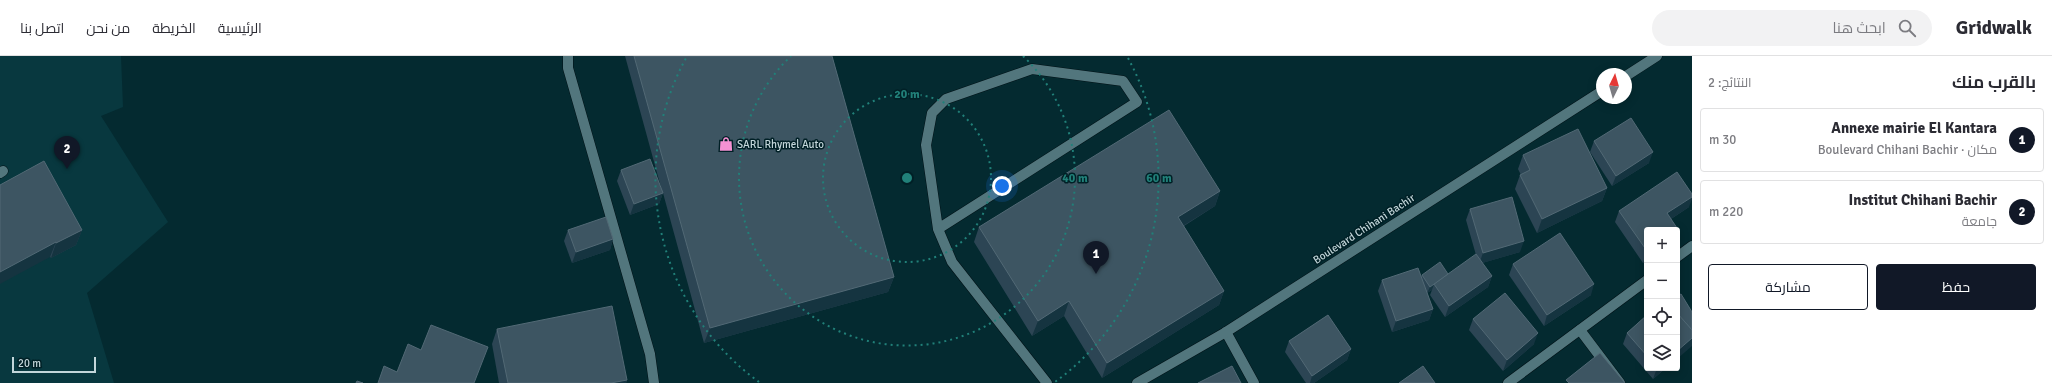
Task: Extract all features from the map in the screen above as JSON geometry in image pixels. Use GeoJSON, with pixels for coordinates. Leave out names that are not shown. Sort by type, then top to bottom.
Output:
{"type":"FeatureCollection","features":[{"type":"Feature","properties":{"kind":"main road"},"geometry":{"type":"LineString","coordinates":[[568,56],[568,68],[650,354],[654,383]]}},
{"type":"Feature","properties":{"kind":"main road"},"geometry":{"type":"LineString","coordinates":[[1632,72],[1656,56]]}},
{"type":"Feature","properties":{"kind":"main road"},"geometry":{"type":"LineString","coordinates":[[938,229],[1137,102],[1123,81],[1032,69],[946,99],[932,113],[926,145],[938,229],[952,262],[1047,383]]}},
{"type":"Feature","properties":{"kind":"main road","name":"Boulevard Chihani Bachir"},"geometry":{"type":"LineString","coordinates":[[1137,383],[1226,332],[1596,95]]}},
{"type":"Feature","properties":{"kind":"main road"},"geometry":{"type":"LineString","coordinates":[[1680,255],[1692,246]]}},
{"type":"Feature","properties":{"kind":"main road"},"geometry":{"type":"LineString","coordinates":[[1508,383],[1644,282]]}},
{"type":"Feature","properties":{"kind":"main road"},"geometry":{"type":"LineString","coordinates":[[1580,330],[1620,383]]}},
{"type":"Feature","properties":{"kind":"main road"},"geometry":{"type":"LineString","coordinates":[[1226,332],[1254,383]]}},
{"type":"Feature","properties":{"kind":"shaded area"},"geometry":{"type":"Polygon","coordinates":[[[0,56],[121,56],[123,107],[101,116],[168,222],[87,293],[114,383],[0,383],[0,56]]]}},
{"type":"Feature","properties":{"kind":"building"},"geometry":{"type":"Polygon","coordinates":[[[634,56],[832,56],[894,277],[710,328],[634,56]]]}},
{"type":"Feature","properties":{"kind":"building"},"geometry":{"type":"Polygon","coordinates":[[[1169,110],[1220,191],[1178,217],[1224,291],[1107,363],[1069,301],[1038,321],[979,227],[1169,110]]]}},
{"type":"Feature","properties":{"kind":"building"},"geometry":{"type":"Polygon","coordinates":[[[1631,118],[1653,152],[1616,176],[1594,141],[1631,118]]]}},
{"type":"Feature","properties":{"kind":"building"},"geometry":{"type":"Polygon","coordinates":[[[1578,129],[1607,188],[1542,219],[1520,175],[1530,170],[1523,155],[1578,129]]]}},
{"type":"Feature","properties":{"kind":"building"},"geometry":{"type":"Polygon","coordinates":[[[650,159],[663,193],[634,204],[621,170],[650,159]]]}},
{"type":"Feature","properties":{"kind":"building"},"geometry":{"type":"Polygon","coordinates":[[[44,161],[82,230],[0,272],[0,185],[44,161]]]}},
{"type":"Feature","properties":{"kind":"building"},"geometry":{"type":"Polygon","coordinates":[[[1677,172],[1692,194],[1692,197],[1667,213],[1676,227],[1644,227],[1644,247],[1619,211],[1677,172]]]}},
{"type":"Feature","properties":{"kind":"building"},"geometry":{"type":"Polygon","coordinates":[[[1512,197],[1524,241],[1483,253],[1470,209],[1512,197]]]}},
{"type":"Feature","properties":{"kind":"building"},"geometry":{"type":"Polygon","coordinates":[[[606,217],[613,239],[576,252],[568,230],[606,217]]]}},
{"type":"Feature","properties":{"kind":"building"},"geometry":{"type":"Polygon","coordinates":[[[1560,233],[1594,284],[1547,315],[1513,264],[1560,233]]]}},
{"type":"Feature","properties":{"kind":"building"},"geometry":{"type":"Polygon","coordinates":[[[1476,254],[1492,276],[1449,306],[1434,284],[1476,254]]]}},
{"type":"Feature","properties":{"kind":"building"},"geometry":{"type":"Polygon","coordinates":[[[1440,262],[1448,274],[1430,287],[1422,275],[1440,262]]]}},
{"type":"Feature","properties":{"kind":"building"},"geometry":{"type":"Polygon","coordinates":[[[1418,268],[1433,309],[1396,321],[1382,280],[1418,268]]]}},
{"type":"Feature","properties":{"kind":"building"},"geometry":{"type":"Polygon","coordinates":[[[1505,293],[1538,333],[1507,360],[1473,319],[1505,293]]]}},
{"type":"Feature","properties":{"kind":"building"},"geometry":{"type":"Polygon","coordinates":[[[1680,294],[1692,312],[1692,330],[1680,316],[1680,294]]]}},
{"type":"Feature","properties":{"kind":"building"},"geometry":{"type":"Polygon","coordinates":[[[612,306],[627,380],[611,383],[508,383],[497,329],[612,306]]]}},
{"type":"Feature","properties":{"kind":"building"},"geometry":{"type":"Polygon","coordinates":[[[1328,315],[1351,349],[1312,376],[1289,341],[1328,315]]]}},
{"type":"Feature","properties":{"kind":"building"},"geometry":{"type":"Polygon","coordinates":[[[1680,316],[1692,330],[1692,338],[1680,348],[1680,316]]]}},
{"type":"Feature","properties":{"kind":"building"},"geometry":{"type":"Polygon","coordinates":[[[1644,318],[1644,353],[1627,333],[1644,318]]]}},
{"type":"Feature","properties":{"kind":"building"},"geometry":{"type":"Polygon","coordinates":[[[431,325],[488,347],[474,383],[378,383],[384,366],[397,372],[408,344],[421,350],[431,325]]]}},
{"type":"Feature","properties":{"kind":"building"},"geometry":{"type":"Polygon","coordinates":[[[1600,353],[1625,383],[1569,383],[1566,380],[1600,353]]]}},
{"type":"Feature","properties":{"kind":"building"},"geometry":{"type":"Polygon","coordinates":[[[1232,366],[1241,383],[1198,383],[1232,366]]]}},
{"type":"Feature","properties":{"kind":"building"},"geometry":{"type":"Polygon","coordinates":[[[1423,366],[1435,383],[1399,383],[1423,366]]]}},
{"type":"Feature","properties":{"kind":"place","name":"SARL Rhymel Auto"},"geometry":{"type":"Point","coordinates":[726,144]}},
{"type":"Feature","properties":{"kind":"place","name":"Institut Chihani Bachir"},"geometry":{"type":"Point","coordinates":[67,169]}},
{"type":"Feature","properties":{"kind":"place","name":"Annexe mairie El Kantara"},"geometry":{"type":"Point","coordinates":[1096,274]}}]}
